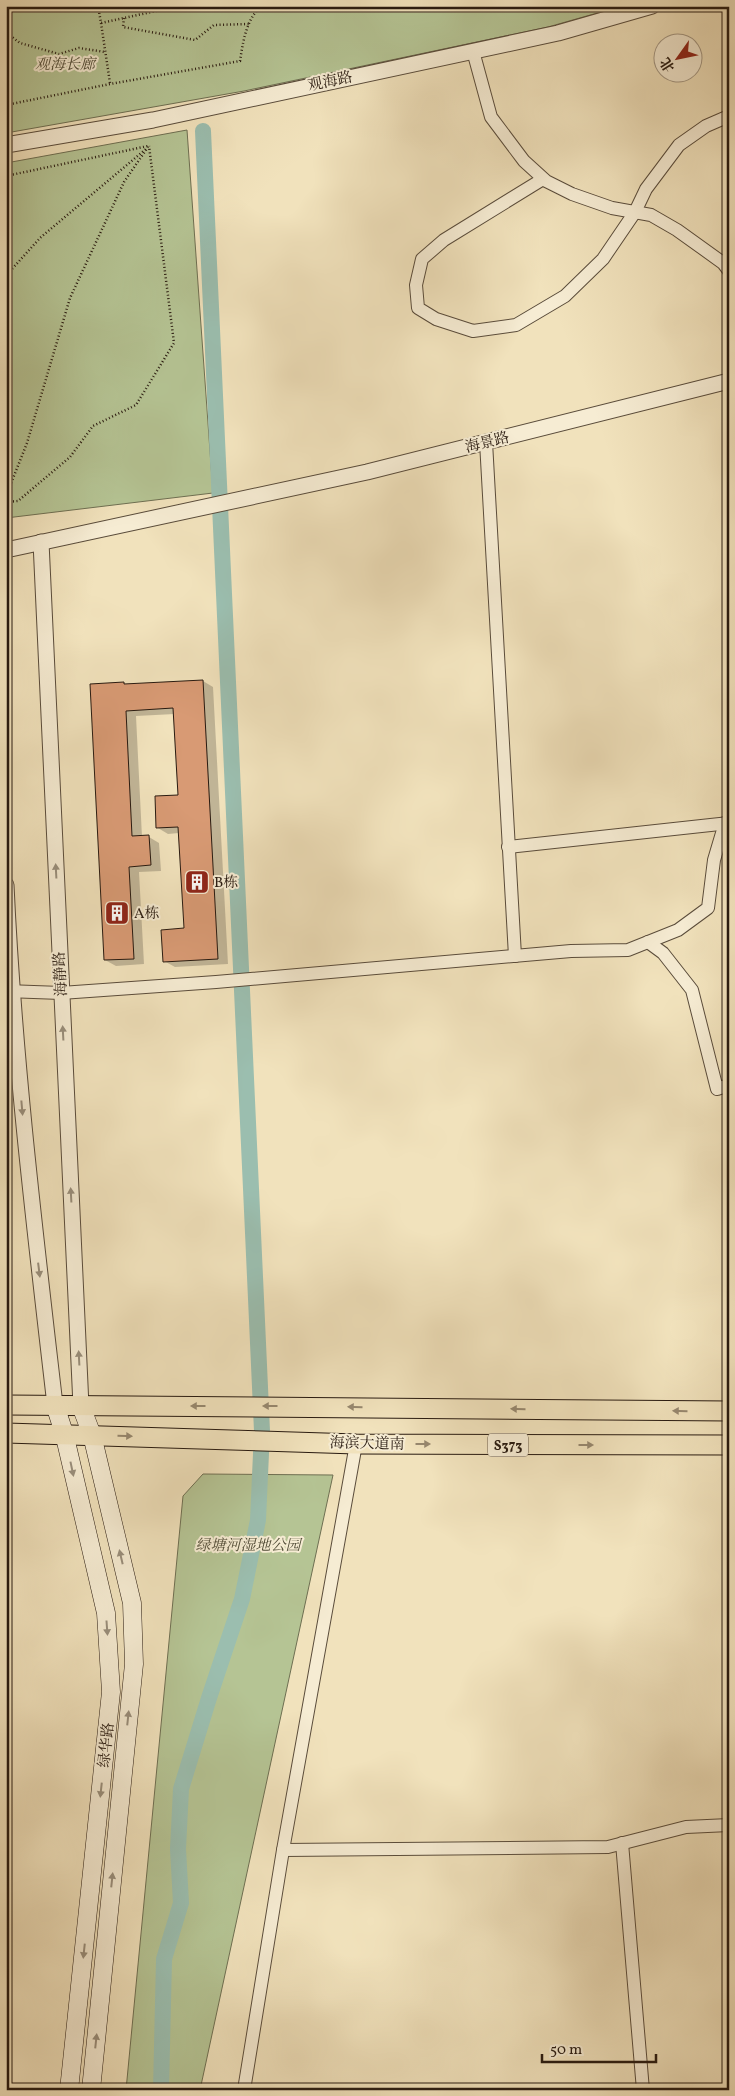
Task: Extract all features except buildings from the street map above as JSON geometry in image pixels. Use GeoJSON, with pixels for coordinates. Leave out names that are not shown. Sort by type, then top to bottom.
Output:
{"type":"FeatureCollection","features":[{"type":"Feature","properties":{"kind":"main road"},"geometry":{"type":"LineString","coordinates":[[6,1405],[729,1411]]}},
{"type":"Feature","properties":{"kind":"main road","name":"绿华路"},"geometry":{"type":"LineString","coordinates":[[55,1405],[64,1433],[106,1613],[112,1692],[69,2090]]}},
{"type":"Feature","properties":{"kind":"main road","name":"绿华路"},"geometry":{"type":"LineString","coordinates":[[81,1406],[92,1435],[132,1603],[134,1664],[91,2090]]}},
{"type":"Feature","properties":{"kind":"main road","name":"海滨大道南"},"geometry":{"type":"LineString","coordinates":[[6,1433],[64,1433],[356,1444],[729,1445]]}},
{"type":"Feature","properties":{"kind":"street","name":"观海路"},"geometry":{"type":"LineString","coordinates":[[6,145],[153,120],[558,33],[652,6]]}},
{"type":"Feature","properties":{"kind":"street"},"geometry":{"type":"LineString","coordinates":[[473,51],[491,117],[524,161],[543,179],[572,194],[612,208],[651,215],[677,230],[723,263],[729,271]]}},
{"type":"Feature","properties":{"kind":"street"},"geometry":{"type":"LineString","coordinates":[[543,179],[444,240],[422,259],[416,285],[418,308],[436,319],[473,331],[516,325],[565,296],[603,260],[635,212],[646,189],[678,145],[706,126],[729,116]]}},
{"type":"Feature","properties":{"kind":"street","name":"海景路"},"geometry":{"type":"LineString","coordinates":[[6,550],[366,472],[729,381]]}},
{"type":"Feature","properties":{"kind":"street"},"geometry":{"type":"LineString","coordinates":[[486,442],[514,956]]}},
{"type":"Feature","properties":{"kind":"street","name":"海静路"},"geometry":{"type":"LineString","coordinates":[[41,542],[81,1406]]}},
{"type":"Feature","properties":{"kind":"street"},"geometry":{"type":"LineString","coordinates":[[9,991],[61,993],[216,982],[571,951],[628,950],[678,930],[708,908],[714,860],[727,823],[508,847]]}},
{"type":"Feature","properties":{"kind":"street"},"geometry":{"type":"LineString","coordinates":[[6,885],[9,991],[55,1405]]}},
{"type":"Feature","properties":{"kind":"street"},"geometry":{"type":"LineString","coordinates":[[648,942],[663,953],[692,990],[716,1089],[729,1085]]}},
{"type":"Feature","properties":{"kind":"street"},"geometry":{"type":"LineString","coordinates":[[244,2090],[283,1850],[356,1444]]}},
{"type":"Feature","properties":{"kind":"street"},"geometry":{"type":"LineString","coordinates":[[283,1850],[608,1847],[686,1827],[729,1825]]}},
{"type":"Feature","properties":{"kind":"street"},"geometry":{"type":"LineString","coordinates":[[622,1843],[643,2090]]}},
{"type":"Feature","properties":{"kind":"path"},"geometry":{"type":"LineString","coordinates":[[98,6],[110,84]]}},
{"type":"Feature","properties":{"kind":"path"},"geometry":{"type":"LineString","coordinates":[[101,23],[179,6]]}},
{"type":"Feature","properties":{"kind":"path"},"geometry":{"type":"LineString","coordinates":[[6,105],[240,61],[252,15],[261,6]]}},
{"type":"Feature","properties":{"kind":"path"},"geometry":{"type":"LineString","coordinates":[[124,18],[123,27],[195,40],[214,25],[249,24]]}},
{"type":"Feature","properties":{"kind":"path"},"geometry":{"type":"LineString","coordinates":[[6,36],[12,37],[20,43],[59,54],[79,48],[105,52]]}},
{"type":"Feature","properties":{"kind":"path"},"geometry":{"type":"LineString","coordinates":[[6,176],[149,146]]}},
{"type":"Feature","properties":{"kind":"path"},"geometry":{"type":"LineString","coordinates":[[6,272],[12,269],[40,238],[149,146]]}},
{"type":"Feature","properties":{"kind":"path"},"geometry":{"type":"LineString","coordinates":[[6,496],[27,443],[70,298],[124,182],[149,146]]}},
{"type":"Feature","properties":{"kind":"path"},"geometry":{"type":"LineString","coordinates":[[6,502],[18,501],[70,457],[93,426],[136,405],[174,343],[149,146]]}},
{"type":"Feature","properties":{"kind":"green space","name":"观海长廊"},"geometry":{"type":"Polygon","coordinates":[[[6,6],[622,6],[548,27],[244,91],[6,133],[6,6]]]}},
{"type":"Feature","properties":{"kind":"green space"},"geometry":{"type":"Polygon","coordinates":[[[187,130],[213,493],[6,518],[6,163],[187,130]]]}},
{"type":"Feature","properties":{"kind":"green space","name":"绿塘河湿地公园"},"geometry":{"type":"Polygon","coordinates":[[[203,1474],[333,1475],[200,2090],[126,2090],[183,1496],[203,1474]]]}},
{"type":"Feature","properties":{"kind":"waterway"},"geometry":{"type":"LineString","coordinates":[[161,2090],[164,1959],[181,1903],[178,1849],[181,1789],[242,1599],[258,1520],[262,1431],[203,131]]}},
{"type":"Feature","properties":{"kind":"place","name":"B栋"},"geometry":{"type":"Point","coordinates":[197,882]}},
{"type":"Feature","properties":{"kind":"place","name":"A栋"},"geometry":{"type":"Point","coordinates":[117,913]}}]}
